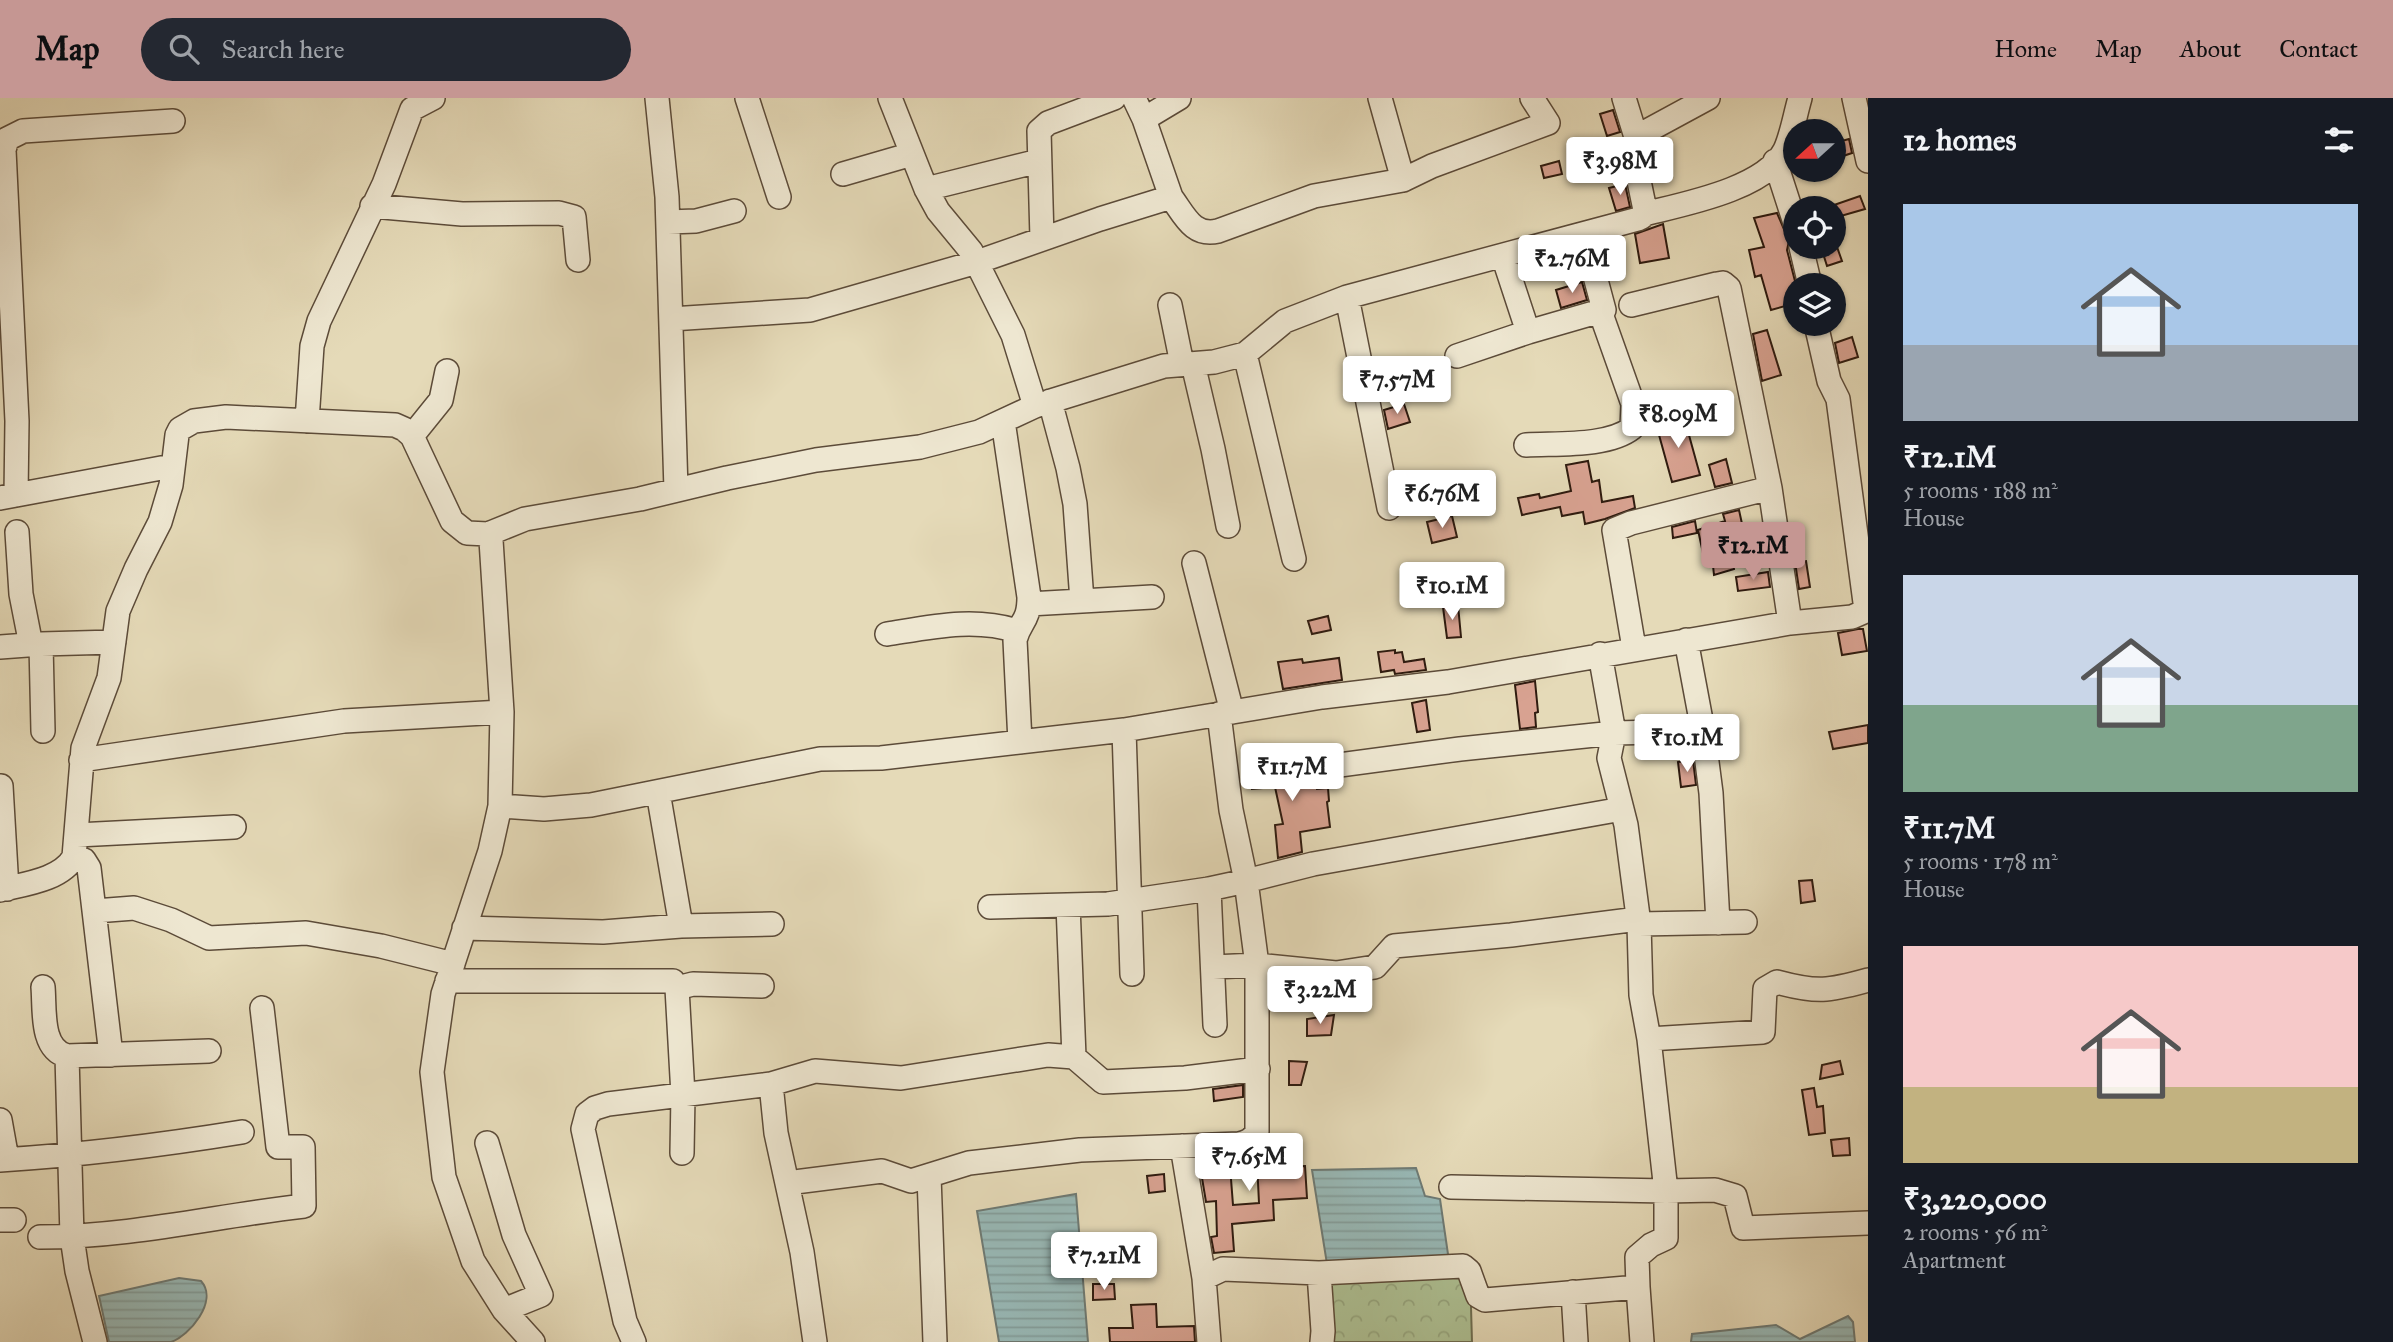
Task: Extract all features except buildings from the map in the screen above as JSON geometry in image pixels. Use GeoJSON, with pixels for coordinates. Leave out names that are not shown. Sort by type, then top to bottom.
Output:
{"type":"FeatureCollection","features":[{"type":"Feature","properties":{"kind":"street"},"geometry":{"type":"LineString","coordinates":[[657,98],[668,222],[676,490]]}},
{"type":"Feature","properties":{"kind":"street"},"geometry":{"type":"LineString","coordinates":[[747,98],[779,197]]}},
{"type":"Feature","properties":{"kind":"street"},"geometry":{"type":"LineString","coordinates":[[890,98],[926,189],[938,211],[971,251],[1013,335],[1069,468],[1075,504],[1082,601]]}},
{"type":"Feature","properties":{"kind":"street"},"geometry":{"type":"LineString","coordinates":[[1042,239],[1039,131],[1048,123],[1114,98]]}},
{"type":"Feature","properties":{"kind":"street"},"geometry":{"type":"LineString","coordinates":[[1134,98],[1171,197],[1191,224],[1200,232],[1208,234],[1314,196],[1403,180],[1432,166],[1548,123],[1532,98]]}},
{"type":"Feature","properties":{"kind":"street"},"geometry":{"type":"LineString","coordinates":[[1144,119],[1179,98]]}},
{"type":"Feature","properties":{"kind":"street"},"geometry":{"type":"LineString","coordinates":[[1380,98],[1403,180]]}},
{"type":"Feature","properties":{"kind":"street"},"geometry":{"type":"LineString","coordinates":[[1623,98],[1636,136],[1634,157],[1645,202],[1644,214]]}},
{"type":"Feature","properties":{"kind":"street"},"geometry":{"type":"LineString","coordinates":[[1636,136],[1708,98]]}},
{"type":"Feature","properties":{"kind":"street"},"geometry":{"type":"LineString","coordinates":[[1,786],[3,890],[55,875],[66,868],[75,846],[81,760],[88,734],[105,695],[118,611],[160,522],[171,485],[177,435],[180,429],[194,421],[226,416],[395,425],[412,436],[452,521],[467,533],[488,534],[525,519],[640,499],[816,460],[920,447],[979,432],[1043,404],[1164,366],[1214,362],[1245,354],[1285,321],[1347,297],[1584,235],[1638,219],[1644,214],[1712,197],[1764,174],[1784,151],[1800,98]]}},
{"type":"Feature","properties":{"kind":"street"},"geometry":{"type":"LineString","coordinates":[[1854,98],[1868,161]]}},
{"type":"Feature","properties":{"kind":"street"},"geometry":{"type":"LineString","coordinates":[[307,422],[312,346],[319,321],[384,184],[412,108],[422,101]]}},
{"type":"Feature","properties":{"kind":"street"},"geometry":{"type":"LineString","coordinates":[[172,466],[8,496],[17,421],[4,150],[7,139],[23,131],[173,121]]}},
{"type":"Feature","properties":{"kind":"street"},"geometry":{"type":"LineString","coordinates":[[843,174],[912,154]]}},
{"type":"Feature","properties":{"kind":"street"},"geometry":{"type":"LineString","coordinates":[[926,189],[1039,161]]}},
{"type":"Feature","properties":{"kind":"street"},"geometry":{"type":"LineString","coordinates":[[1775,162],[1786,196]]}},
{"type":"Feature","properties":{"kind":"street"},"geometry":{"type":"LineString","coordinates":[[671,319],[810,310],[977,262],[1171,197]]}},
{"type":"Feature","properties":{"kind":"street"},"geometry":{"type":"LineString","coordinates":[[372,206],[462,214],[559,213],[574,217],[578,260]]}},
{"type":"Feature","properties":{"kind":"street"},"geometry":{"type":"LineString","coordinates":[[668,222],[696,221],[734,211]]}},
{"type":"Feature","properties":{"kind":"street"},"geometry":{"type":"LineString","coordinates":[[1457,356],[1604,310],[1584,235]]}},
{"type":"Feature","properties":{"kind":"street"},"geometry":{"type":"LineString","coordinates":[[1503,256],[1528,332]]}},
{"type":"Feature","properties":{"kind":"street"},"geometry":{"type":"LineString","coordinates":[[1631,305],[1717,284],[1729,288],[1770,488],[1790,623]]}},
{"type":"Feature","properties":{"kind":"street"},"geometry":{"type":"LineString","coordinates":[[1347,297],[1390,508]]}},
{"type":"Feature","properties":{"kind":"street"},"geometry":{"type":"LineString","coordinates":[[1170,305],[1213,449],[1228,526]]}},
{"type":"Feature","properties":{"kind":"street"},"geometry":{"type":"LineString","coordinates":[[1526,445],[1604,440],[1624,435],[1632,428],[1633,404],[1600,311]]}},
{"type":"Feature","properties":{"kind":"street"},"geometry":{"type":"LineString","coordinates":[[500,806],[544,809],[591,805],[820,759],[881,758],[1124,730],[1322,697],[1448,682],[1790,623],[1852,617],[1867,610],[1838,399],[1829,381],[1819,336]]}},
{"type":"Feature","properties":{"kind":"street"},"geometry":{"type":"LineString","coordinates":[[1245,354],[1294,559]]}},
{"type":"Feature","properties":{"kind":"street"},"geometry":{"type":"LineString","coordinates":[[412,436],[441,400],[447,371]]}},
{"type":"Feature","properties":{"kind":"street"},"geometry":{"type":"LineString","coordinates":[[1003,421],[1029,604],[1029,615],[1017,631],[1015,640],[1020,742]]}},
{"type":"Feature","properties":{"kind":"street"},"geometry":{"type":"LineString","coordinates":[[1634,648],[1614,530],[1631,523],[1770,488]]}},
{"type":"Feature","properties":{"kind":"street"},"geometry":{"type":"LineString","coordinates":[[17,532],[9,562],[36,644],[43,731]]}},
{"type":"Feature","properties":{"kind":"street"},"geometry":{"type":"LineString","coordinates":[[488,534],[502,712],[500,806],[490,850],[443,994],[432,1072],[444,1177],[473,1261],[504,1310],[533,1342]]}},
{"type":"Feature","properties":{"kind":"street"},"geometry":{"type":"LineString","coordinates":[[787,1183],[882,1171],[911,1181],[969,1163],[1066,1151],[1239,1144],[1253,1138],[1257,1132],[1257,965],[1246,881],[1231,810],[1225,713],[1194,563]]}},
{"type":"Feature","properties":{"kind":"street"},"geometry":{"type":"LineString","coordinates":[[1029,604],[1152,597]]}},
{"type":"Feature","properties":{"kind":"street"},"geometry":{"type":"LineString","coordinates":[[887,634],[973,622],[999,625],[1017,631]]}},
{"type":"Feature","properties":{"kind":"street"},"geometry":{"type":"LineString","coordinates":[[1686,640],[1703,731],[1711,793],[1718,923]]}},
{"type":"Feature","properties":{"kind":"street"},"geometry":{"type":"LineString","coordinates":[[0,648],[36,644],[114,642]]}},
{"type":"Feature","properties":{"kind":"street"},"geometry":{"type":"LineString","coordinates":[[1600,654],[1614,733],[1609,758],[1626,825],[1639,921],[1640,995],[1648,1039],[1666,1191],[1666,1238],[1651,1245],[1637,1257],[1642,1342]]}},
{"type":"Feature","properties":{"kind":"street"},"geometry":{"type":"LineString","coordinates":[[81,760],[344,721],[502,712]]}},
{"type":"Feature","properties":{"kind":"street"},"geometry":{"type":"LineString","coordinates":[[1124,730],[1132,974]]}},
{"type":"Feature","properties":{"kind":"street"},"geometry":{"type":"LineString","coordinates":[[1332,766],[1614,733],[1703,731]]}},
{"type":"Feature","properties":{"kind":"street"},"geometry":{"type":"LineString","coordinates":[[658,792],[681,926]]}},
{"type":"Feature","properties":{"kind":"street"},"geometry":{"type":"LineString","coordinates":[[990,907],[1130,901],[1209,889],[1313,864],[1622,809]]}},
{"type":"Feature","properties":{"kind":"street"},"geometry":{"type":"LineString","coordinates":[[75,846],[234,827]]}},
{"type":"Feature","properties":{"kind":"street"},"geometry":{"type":"LineString","coordinates":[[75,846],[89,868],[111,1055]]}},
{"type":"Feature","properties":{"kind":"street"},"geometry":{"type":"LineString","coordinates":[[1209,889],[1215,1025]]}},
{"type":"Feature","properties":{"kind":"street"},"geometry":{"type":"LineString","coordinates":[[1068,905],[1073,1057]]}},
{"type":"Feature","properties":{"kind":"street"},"geometry":{"type":"LineString","coordinates":[[95,911],[134,908],[171,919],[209,938],[306,933],[381,946],[450,972],[673,981],[677,988],[683,1096],[681,1153]]}},
{"type":"Feature","properties":{"kind":"street"},"geometry":{"type":"LineString","coordinates":[[1213,967],[1257,965],[1336,973],[1375,967],[1394,946],[1639,921],[1745,922]]}},
{"type":"Feature","properties":{"kind":"street"},"geometry":{"type":"LineString","coordinates":[[464,928],[603,932],[681,926],[772,924]]}},
{"type":"Feature","properties":{"kind":"street"},"geometry":{"type":"LineString","coordinates":[[1648,1039],[1763,1032],[1765,989],[1777,982],[1807,990],[1831,990],[1868,980]]}},
{"type":"Feature","properties":{"kind":"street"},"geometry":{"type":"LineString","coordinates":[[677,988],[693,984],[762,986]]}},
{"type":"Feature","properties":{"kind":"street"},"geometry":{"type":"LineString","coordinates":[[43,986],[49,1041],[55,1051],[67,1056],[209,1051]]}},
{"type":"Feature","properties":{"kind":"street"},"geometry":{"type":"LineString","coordinates":[[40,1237],[150,1230],[233,1214],[304,1206],[303,1147],[278,1147],[262,1008]]}},
{"type":"Feature","properties":{"kind":"street"},"geometry":{"type":"LineString","coordinates":[[634,1342],[625,1321],[583,1129],[587,1114],[595,1108],[623,1101],[771,1084],[815,1072],[901,1078],[1048,1055],[1073,1057],[1103,1082],[1185,1078],[1258,1069]]}},
{"type":"Feature","properties":{"kind":"street"},"geometry":{"type":"LineString","coordinates":[[67,1056],[72,1237],[77,1271],[95,1342]]}},
{"type":"Feature","properties":{"kind":"street"},"geometry":{"type":"LineString","coordinates":[[771,1084],[776,1133],[802,1252],[815,1342]]}},
{"type":"Feature","properties":{"kind":"street"},"geometry":{"type":"LineString","coordinates":[[0,1120],[3,1159],[71,1156],[242,1132]]}},
{"type":"Feature","properties":{"kind":"street"},"geometry":{"type":"LineString","coordinates":[[487,1143],[514,1235],[541,1295],[504,1310]]}},
{"type":"Feature","properties":{"kind":"street"},"geometry":{"type":"LineString","coordinates":[[1182,1146],[1204,1278],[1209,1342]]}},
{"type":"Feature","properties":{"kind":"street"},"geometry":{"type":"LineString","coordinates":[[929,1176],[934,1342]]}},
{"type":"Feature","properties":{"kind":"street"},"geometry":{"type":"LineString","coordinates":[[1451,1187],[1715,1190],[1735,1196],[1743,1228],[1868,1223]]}},
{"type":"Feature","properties":{"kind":"street"},"geometry":{"type":"LineString","coordinates":[[1204,1278],[1223,1269],[1319,1273],[1462,1266],[1469,1271],[1478,1296],[1485,1300],[1638,1287]]}},
{"type":"Feature","properties":{"kind":"street"},"geometry":{"type":"LineString","coordinates":[[1319,1273],[1324,1331],[1322,1342]]}},
{"type":"Feature","properties":{"kind":"street"},"geometry":{"type":"LineString","coordinates":[[1573,1292],[1576,1342]]}},
{"type":"Feature","properties":{"kind":"green space"},"geometry":{"type":"Polygon","coordinates":[[[1470,1272],[1472,1342],[1331,1342],[1327,1278],[1470,1272]]]}},
{"type":"Feature","properties":{"kind":"water"},"geometry":{"type":"Polygon","coordinates":[[[1416,1168],[1425,1196],[1440,1199],[1449,1261],[1327,1264],[1312,1170],[1416,1168]]]}},
{"type":"Feature","properties":{"kind":"water"},"geometry":{"type":"Polygon","coordinates":[[[1076,1194],[1088,1342],[999,1342],[977,1211],[1076,1194]]]}},
{"type":"Feature","properties":{"kind":"water"},"geometry":{"type":"Polygon","coordinates":[[[179,1278],[201,1281],[206,1289],[200,1317],[186,1333],[171,1342],[109,1342],[99,1296],[179,1278]]]}},
{"type":"Feature","properties":{"kind":"water"},"geometry":{"type":"Polygon","coordinates":[[[1848,1316],[1853,1322],[1855,1342],[1691,1342],[1692,1334],[1776,1325],[1800,1339],[1848,1316]]]}}]}
